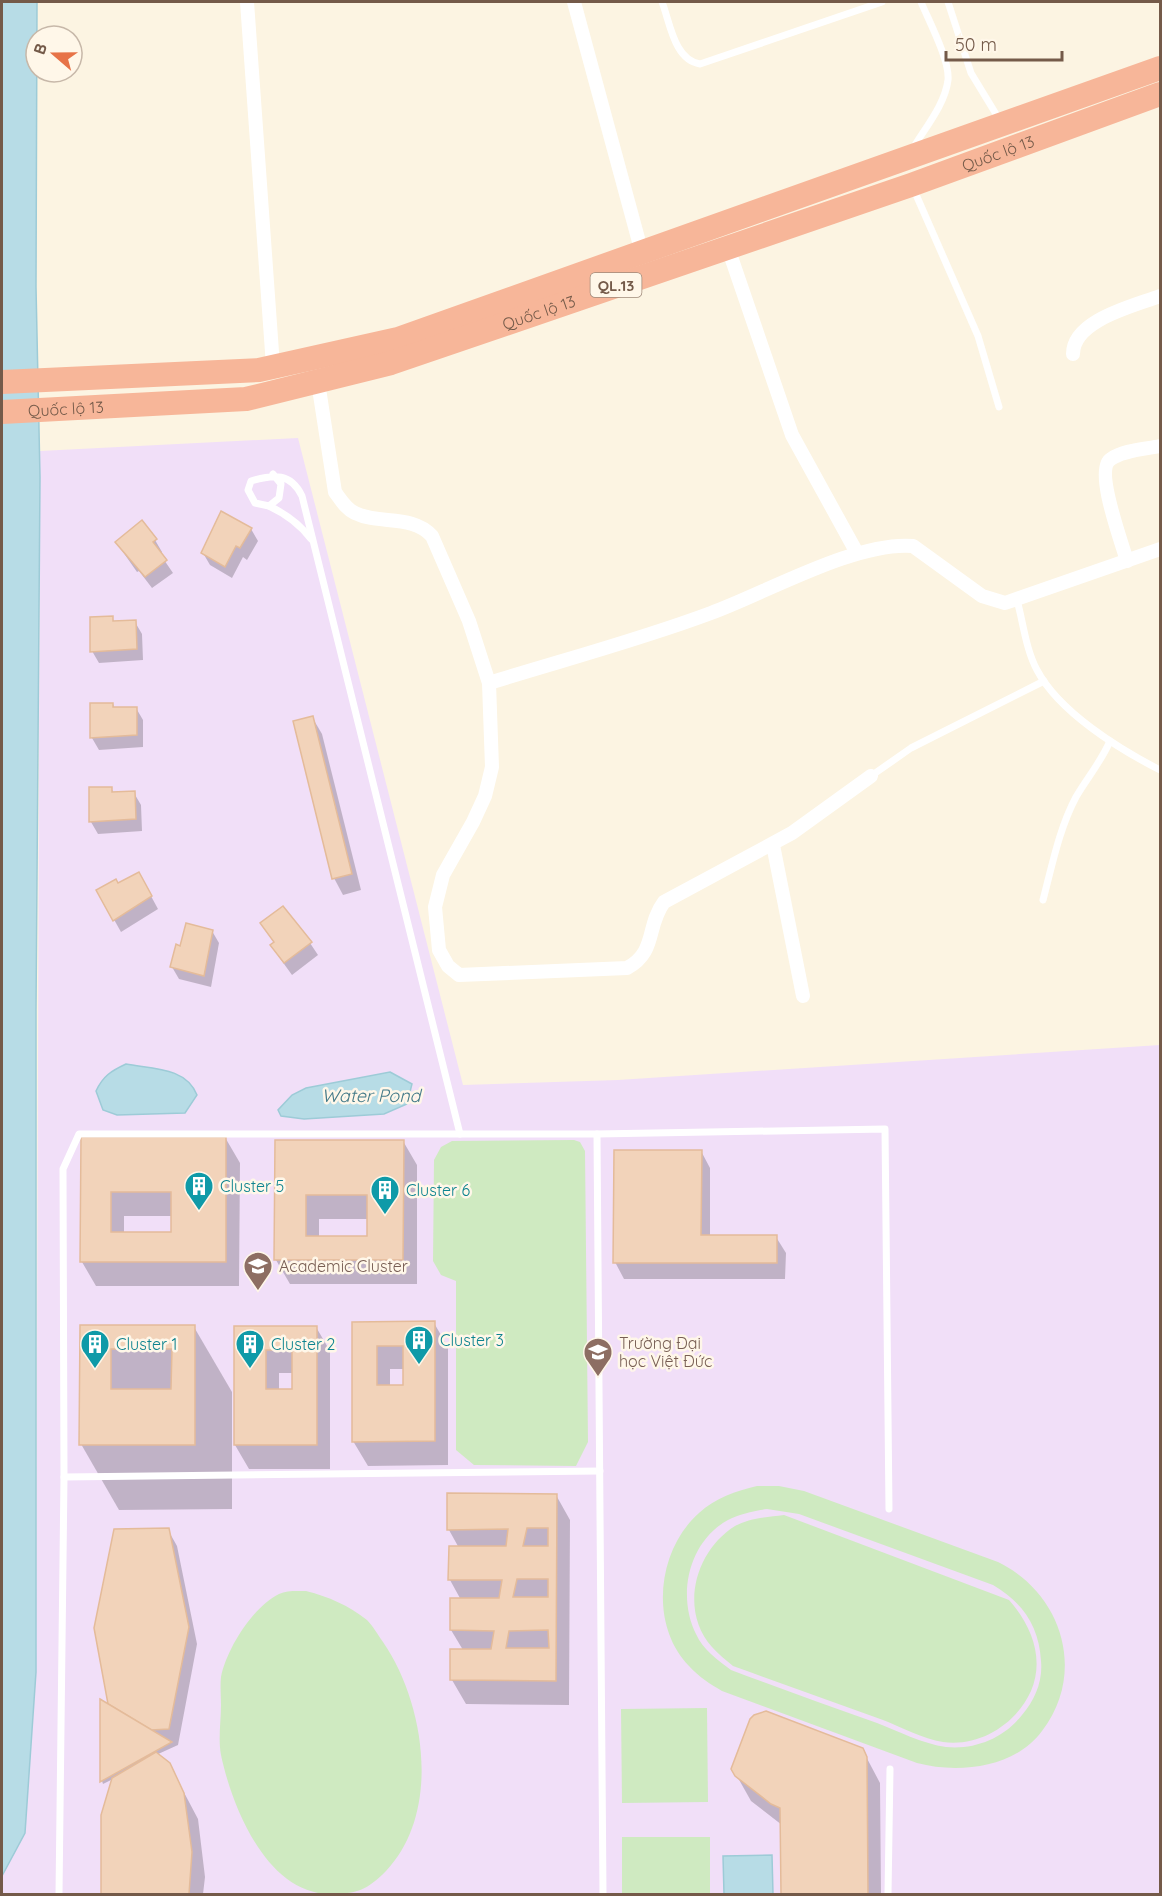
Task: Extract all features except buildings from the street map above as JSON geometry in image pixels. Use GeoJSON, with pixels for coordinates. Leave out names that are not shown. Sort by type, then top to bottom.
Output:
{"type":"FeatureCollection","features":[{"type":"Feature","properties":{"kind":"highway","name":"Quốc lộ 13"},"geometry":{"type":"LineString","coordinates":[[2,382],[258,370],[398,339],[1161,68]]}},
{"type":"Feature","properties":{"kind":"highway","name":"Quốc lộ 13"},"geometry":{"type":"LineString","coordinates":[[2,412],[246,399],[391,363],[911,185],[1161,94]]}},
{"type":"Feature","properties":{"kind":"street"},"geometry":{"type":"LineString","coordinates":[[247,2],[273,366]]}},
{"type":"Feature","properties":{"kind":"street"},"geometry":{"type":"LineString","coordinates":[[574,2],[642,254]]}},
{"type":"Feature","properties":{"kind":"street"},"geometry":{"type":"LineString","coordinates":[[728,248],[792,435],[857,553]]}},
{"type":"Feature","properties":{"kind":"street"},"geometry":{"type":"LineString","coordinates":[[1072,354],[1073,344],[1079,333],[1088,326],[1161,296]]}},
{"type":"Feature","properties":{"kind":"street"},"geometry":{"type":"LineString","coordinates":[[318,382],[335,492],[355,513],[415,525],[425,528],[432,536],[469,621],[489,683],[492,767],[485,796],[443,875],[435,907],[440,950],[448,966],[459,975],[627,968],[640,961],[648,948],[656,913],[664,902],[773,845],[871,776]]}},
{"type":"Feature","properties":{"kind":"street"},"geometry":{"type":"LineString","coordinates":[[1127,561],[1106,488],[1105,465],[1109,459],[1117,456],[1161,446]]}},
{"type":"Feature","properties":{"kind":"street"},"geometry":{"type":"LineString","coordinates":[[489,683],[711,614],[857,553],[900,545],[912,546],[991,601],[1005,603],[1161,549]]}},
{"type":"Feature","properties":{"kind":"street"},"geometry":{"type":"LineString","coordinates":[[773,845],[802,996]]}},
{"type":"Feature","properties":{"kind":"lane"},"geometry":{"type":"LineString","coordinates":[[663,2],[681,53],[688,61],[700,64],[882,2]]}},
{"type":"Feature","properties":{"kind":"lane"},"geometry":{"type":"LineString","coordinates":[[908,158],[940,104],[948,80],[947,67],[921,2]]}},
{"type":"Feature","properties":{"kind":"lane"},"geometry":{"type":"LineString","coordinates":[[948,2],[971,73],[1002,124]]}},
{"type":"Feature","properties":{"kind":"lane"},"geometry":{"type":"LineString","coordinates":[[911,185],[978,336],[999,408]]}},
{"type":"Feature","properties":{"kind":"lane"},"geometry":{"type":"LineString","coordinates":[[269,506],[279,498],[281,484],[273,474]]}},
{"type":"Feature","properties":{"kind":"lane"},"geometry":{"type":"LineString","coordinates":[[315,546],[304,529],[284,513],[255,502],[248,490],[251,481],[273,474],[297,485],[302,496],[315,546],[460,1134]]}},
{"type":"Feature","properties":{"kind":"lane"},"geometry":{"type":"LineString","coordinates":[[1017,600],[1036,669],[1044,681],[1067,706],[1110,741],[1161,770]]}},
{"type":"Feature","properties":{"kind":"lane"},"geometry":{"type":"LineString","coordinates":[[871,776],[911,748],[1044,681]]}},
{"type":"Feature","properties":{"kind":"lane"},"geometry":{"type":"LineString","coordinates":[[1043,900],[1063,829],[1075,799],[1100,764],[1110,741]]}},
{"type":"Feature","properties":{"kind":"lane"},"geometry":{"type":"LineString","coordinates":[[59,1894],[64,1477],[63,1169],[79,1134],[597,1134],[885,1129],[889,1509]]}},
{"type":"Feature","properties":{"kind":"lane"},"geometry":{"type":"LineString","coordinates":[[597,1134],[603,1894]]}},
{"type":"Feature","properties":{"kind":"lane"},"geometry":{"type":"LineString","coordinates":[[64,1477],[600,1472]]}},
{"type":"Feature","properties":{"kind":"lane"},"geometry":{"type":"LineString","coordinates":[[888,1894],[890,1769]]}},
{"type":"Feature","properties":{"kind":"shaded area","name":"Trường Đại học Việt Đức"},"geometry":{"type":"Polygon","coordinates":[[[298,438],[463,1085],[618,1080],[1160,1045],[1160,1894],[2,1894],[2,1876],[25,1833],[36,1672],[40,451],[298,438]]]}},
{"type":"Feature","properties":{"kind":"green space"},"geometry":{"type":"Polygon","coordinates":[[[574,1140],[580,1142],[585,1151],[588,1442],[576,1466],[474,1465],[456,1450],[456,1281],[441,1275],[433,1261],[434,1160],[441,1147],[452,1141],[574,1140]]]}},
{"type":"Feature","properties":{"kind":"green space"},"geometry":{"type":"Polygon","coordinates":[[[757,1486],[779,1486],[804,1491],[998,1562],[1020,1576],[1038,1593],[1052,1614],[1061,1636],[1065,1660],[1063,1684],[1056,1708],[1042,1731],[1017,1753],[1001,1760],[967,1767],[933,1766],[917,1763],[722,1691],[701,1677],[676,1649],[668,1630],[663,1588],[667,1567],[674,1547],[685,1529],[699,1513],[719,1499],[757,1486]],[[767,1509],[747,1513],[728,1520],[703,1542],[690,1571],[687,1603],[696,1634],[711,1654],[731,1670],[937,1745],[968,1747],[998,1736],[1015,1723],[1034,1697],[1041,1668],[1040,1648],[1033,1626],[1013,1600],[993,1585],[799,1514],[767,1509]]]}},
{"type":"Feature","properties":{"kind":"green space"},"geometry":{"type":"Polygon","coordinates":[[[784,1515],[1009,1600],[1029,1631],[1037,1666],[1031,1691],[1016,1714],[995,1731],[983,1737],[957,1743],[943,1742],[920,1736],[883,1720],[733,1666],[722,1657],[702,1632],[696,1616],[694,1599],[701,1566],[721,1537],[735,1526],[765,1517],[784,1515]]]}},
{"type":"Feature","properties":{"kind":"green space"},"geometry":{"type":"Polygon","coordinates":[[[306,1591],[338,1602],[369,1622],[397,1667],[409,1695],[417,1726],[421,1757],[421,1789],[415,1819],[404,1847],[386,1871],[373,1883],[355,1892],[330,1894],[308,1890],[288,1880],[271,1864],[256,1844],[244,1822],[226,1776],[220,1749],[221,1677],[235,1641],[251,1618],[269,1600],[285,1592],[306,1591]]]}},
{"type":"Feature","properties":{"kind":"green space"},"geometry":{"type":"Polygon","coordinates":[[[707,1708],[708,1802],[622,1803],[621,1709],[707,1708]]]}},
{"type":"Feature","properties":{"kind":"green space"},"geometry":{"type":"Polygon","coordinates":[[[622,1837],[710,1837],[710,1894],[622,1894],[622,1837]]]}},
{"type":"Feature","properties":{"kind":"water"},"geometry":{"type":"Polygon","coordinates":[[[2,2],[37,2],[37,24],[24,24],[24,84],[37,84],[36,287],[40,477],[36,1011],[36,1672],[25,1833],[2,1876],[2,2]]]}},
{"type":"Feature","properties":{"kind":"water"},"geometry":{"type":"Polygon","coordinates":[[[126,1064],[177,1074],[192,1086],[197,1095],[185,1113],[117,1115],[103,1110],[96,1091],[108,1074],[126,1064]]]}},
{"type":"Feature","properties":{"kind":"water","name":"Water Pond"},"geometry":{"type":"Polygon","coordinates":[[[390,1072],[412,1084],[407,1104],[384,1114],[304,1119],[281,1116],[278,1110],[292,1095],[306,1088],[390,1072]]]}},
{"type":"Feature","properties":{"kind":"water"},"geometry":{"type":"Polygon","coordinates":[[[772,1855],[773,1894],[724,1894],[723,1856],[772,1855]]]}},
{"type":"Feature","properties":{"kind":"place","name":"Cluster 5"},"geometry":{"type":"Point","coordinates":[199,1212]}},
{"type":"Feature","properties":{"kind":"place","name":"Cluster 6"},"geometry":{"type":"Point","coordinates":[385,1216]}},
{"type":"Feature","properties":{"kind":"place","name":"Academic Cluster"},"geometry":{"type":"Point","coordinates":[258,1292]}},
{"type":"Feature","properties":{"kind":"place","name":"Cluster 3"},"geometry":{"type":"Point","coordinates":[419,1366]}},
{"type":"Feature","properties":{"kind":"place","name":"Cluster 1"},"geometry":{"type":"Point","coordinates":[95,1370]}},
{"type":"Feature","properties":{"kind":"place","name":"Cluster 2"},"geometry":{"type":"Point","coordinates":[250,1370]}},
{"type":"Feature","properties":{"kind":"place","name":"Trường Đại học Việt Đức"},"geometry":{"type":"Point","coordinates":[598,1378]}}]}
